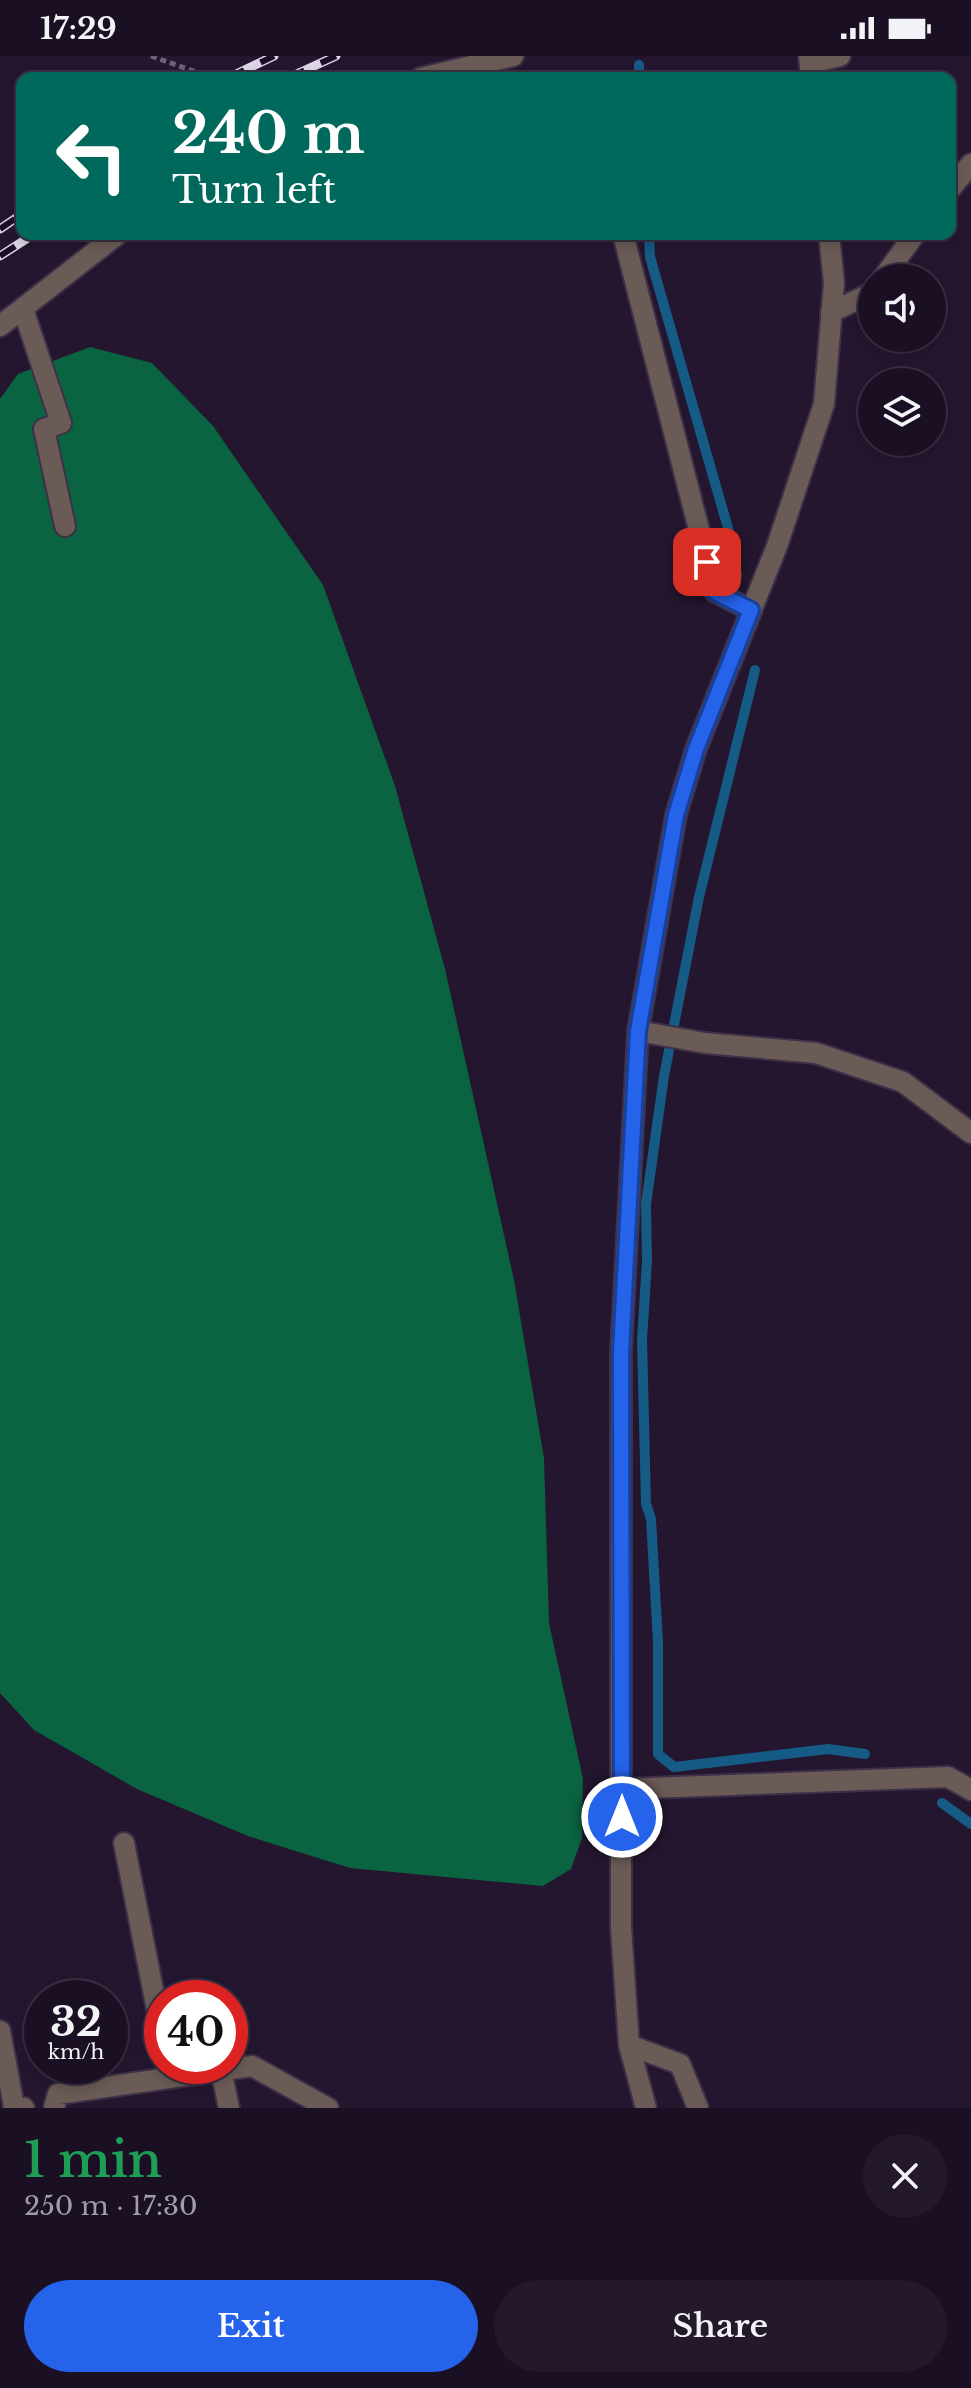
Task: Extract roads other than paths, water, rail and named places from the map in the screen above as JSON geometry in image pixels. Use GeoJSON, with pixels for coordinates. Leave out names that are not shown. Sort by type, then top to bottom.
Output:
{"type":"FeatureCollection","features":[{"type":"Feature","properties":{"kind":"street"},"geometry":{"type":"LineString","coordinates":[[446,72],[511,56]]}},
{"type":"Feature","properties":{"kind":"street"},"geometry":{"type":"LineString","coordinates":[[810,66],[840,56]]}},
{"type":"Feature","properties":{"kind":"street"},"geometry":{"type":"LineString","coordinates":[[956,182],[971,164]]}},
{"type":"Feature","properties":{"kind":"street"},"geometry":{"type":"LineString","coordinates":[[0,326],[110,240]]}},
{"type":"Feature","properties":{"kind":"street"},"geometry":{"type":"LineString","coordinates":[[625,240],[715,592],[751,610]]}},
{"type":"Feature","properties":{"kind":"street"},"geometry":{"type":"LineString","coordinates":[[646,2108],[629,2045],[621,1927],[621,1352],[645,1032],[676,815],[696,749],[751,610],[824,404],[834,283],[830,240]]}},
{"type":"Feature","properties":{"kind":"street"},"geometry":{"type":"LineString","coordinates":[[893,264],[911,240]]}},
{"type":"Feature","properties":{"kind":"street"},"geometry":{"type":"LineString","coordinates":[[831,312],[858,299]]}},
{"type":"Feature","properties":{"kind":"street"},"geometry":{"type":"LineString","coordinates":[[23,309],[61,423],[44,429],[65,526]]}},
{"type":"Feature","properties":{"kind":"street"},"geometry":{"type":"LineString","coordinates":[[645,1032],[697,1042],[816,1053],[903,1082],[971,1133]]}},
{"type":"Feature","properties":{"kind":"street"},"geometry":{"type":"LineString","coordinates":[[622,1789],[948,1777],[971,1790]]}},
{"type":"Feature","properties":{"kind":"street"},"geometry":{"type":"LineString","coordinates":[[124,1843],[151,1980]]}},
{"type":"Feature","properties":{"kind":"street"},"geometry":{"type":"LineString","coordinates":[[0,2031],[14,2107],[24,2108]]}},
{"type":"Feature","properties":{"kind":"street"},"geometry":{"type":"LineString","coordinates":[[629,2045],[680,2064],[698,2108]]}},
{"type":"Feature","properties":{"kind":"street"},"geometry":{"type":"LineString","coordinates":[[248,2067],[328,2108]]}},
{"type":"Feature","properties":{"kind":"street"},"geometry":{"type":"LineString","coordinates":[[54,2108],[58,2094],[144,2077]]}},
{"type":"Feature","properties":{"kind":"street"},"geometry":{"type":"LineString","coordinates":[[224,2084],[229,2108]]}},
{"type":"Feature","properties":{"kind":"waterway"},"geometry":{"type":"LineString","coordinates":[[639,65],[639,72]]}},
{"type":"Feature","properties":{"kind":"waterway"},"geometry":{"type":"LineString","coordinates":[[649,240],[650,257],[728,528],[737,576]]}},
{"type":"Feature","properties":{"kind":"waterway"},"geometry":{"type":"LineString","coordinates":[[755,670],[699,897],[664,1076],[646,1204],[647,1261],[642,1340],[646,1504],[651,1519],[658,1642],[658,1754],[674,1767],[828,1749],[865,1754]]}},
{"type":"Feature","properties":{"kind":"waterway"},"geometry":{"type":"LineString","coordinates":[[942,1803],[971,1824]]}},
{"type":"Feature","properties":{"kind":"railway"},"geometry":{"type":"LineString","coordinates":[[241,72],[274,56]]}},
{"type":"Feature","properties":{"kind":"railway"},"geometry":{"type":"LineString","coordinates":[[301,72],[336,56]]}},
{"type":"Feature","properties":{"kind":"railway"},"geometry":{"type":"LineString","coordinates":[[0,229],[16,218]]}},
{"type":"Feature","properties":{"kind":"railway"},"geometry":{"type":"LineString","coordinates":[[0,256],[25,240]]}}]}
